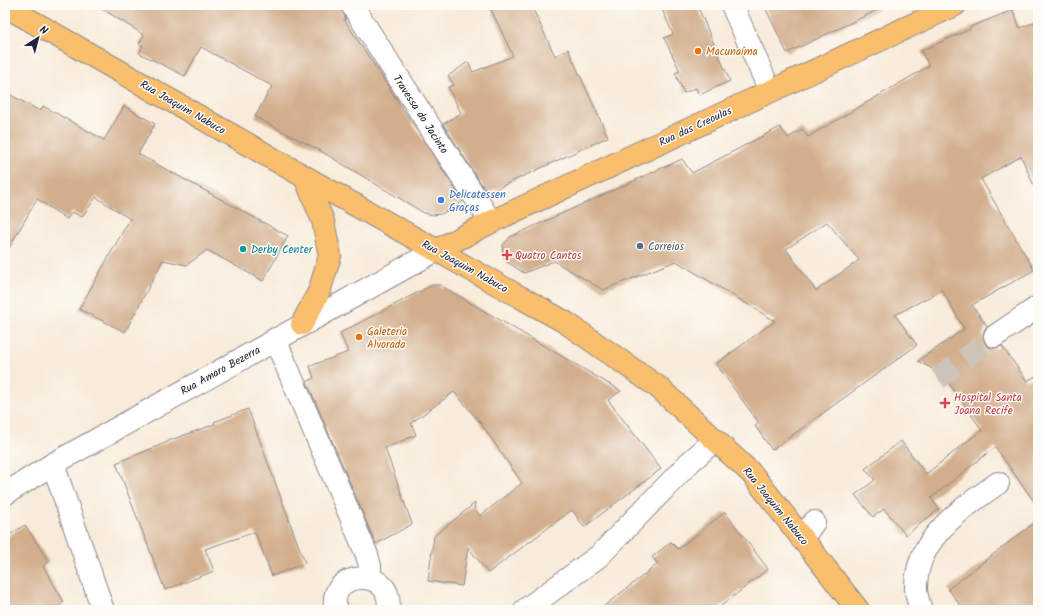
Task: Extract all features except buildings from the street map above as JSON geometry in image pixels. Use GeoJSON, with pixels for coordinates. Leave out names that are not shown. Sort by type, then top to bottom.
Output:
{"type":"FeatureCollection","features":[{"type":"Feature","properties":{"kind":"main road","name":"Rua das Creoulas"},"geometry":{"type":"LineString","coordinates":[[437,250],[491,222],[955,5]]}},
{"type":"Feature","properties":{"kind":"main road","name":"Rua Joaquim Nabuco"},"geometry":{"type":"LineString","coordinates":[[5,6],[305,177],[565,322],[658,387],[752,474],[808,531],[858,610]]}},
{"type":"Feature","properties":{"kind":"main road"},"geometry":{"type":"LineString","coordinates":[[302,324],[319,292],[330,256],[323,221],[305,177]]}},
{"type":"Feature","properties":{"kind":"street","name":"Travessa do Jacinto"},"geometry":{"type":"LineString","coordinates":[[352,5],[491,222]]}},
{"type":"Feature","properties":{"kind":"street"},"geometry":{"type":"LineString","coordinates":[[732,5],[770,91]]}},
{"type":"Feature","properties":{"kind":"street","name":"Rua Amaro Bezerra"},"geometry":{"type":"LineString","coordinates":[[5,494],[53,464],[437,250]]}},
{"type":"Feature","properties":{"kind":"street"},"geometry":{"type":"LineString","coordinates":[[995,336],[1038,307]]}},
{"type":"Feature","properties":{"kind":"street"},"geometry":{"type":"LineString","coordinates":[[276,339],[367,555],[370,578]]}},
{"type":"Feature","properties":{"kind":"street"},"geometry":{"type":"LineString","coordinates":[[525,610],[599,556],[690,462],[715,440]]}},
{"type":"Feature","properties":{"kind":"street"},"geometry":{"type":"LineString","coordinates":[[53,464],[103,610]]}},
{"type":"Feature","properties":{"kind":"street"},"geometry":{"type":"LineString","coordinates":[[921,610],[916,589],[919,568],[926,548],[937,531],[998,483]]}},
{"type":"Feature","properties":{"kind":"street"},"geometry":{"type":"LineString","coordinates":[[336,610],[335,600],[338,591],[351,579],[361,577],[370,578],[382,586],[387,594],[389,604],[388,610]]}},
{"type":"Feature","properties":{"kind":"tunnel"},"geometry":{"type":"LineString","coordinates":[[938,379],[995,336]]}},
{"type":"Feature","properties":{"kind":"place","name":"Macunaíma"},"geometry":{"type":"Point","coordinates":[698,51]}},
{"type":"Feature","properties":{"kind":"place","name":"Delicatessen Graças"},"geometry":{"type":"Point","coordinates":[441,200]}},
{"type":"Feature","properties":{"kind":"place","name":"Correios"},"geometry":{"type":"Point","coordinates":[640,246]}},
{"type":"Feature","properties":{"kind":"place","name":"Derby Center"},"geometry":{"type":"Point","coordinates":[243,249]}},
{"type":"Feature","properties":{"kind":"place","name":"Quatro Cantos"},"geometry":{"type":"Point","coordinates":[507,255]}},
{"type":"Feature","properties":{"kind":"place","name":"Galeteria Alvorada"},"geometry":{"type":"Point","coordinates":[359,337]}},
{"type":"Feature","properties":{"kind":"place","name":"Hospital Santa Joana Recife"},"geometry":{"type":"Point","coordinates":[945,403]}}]}
